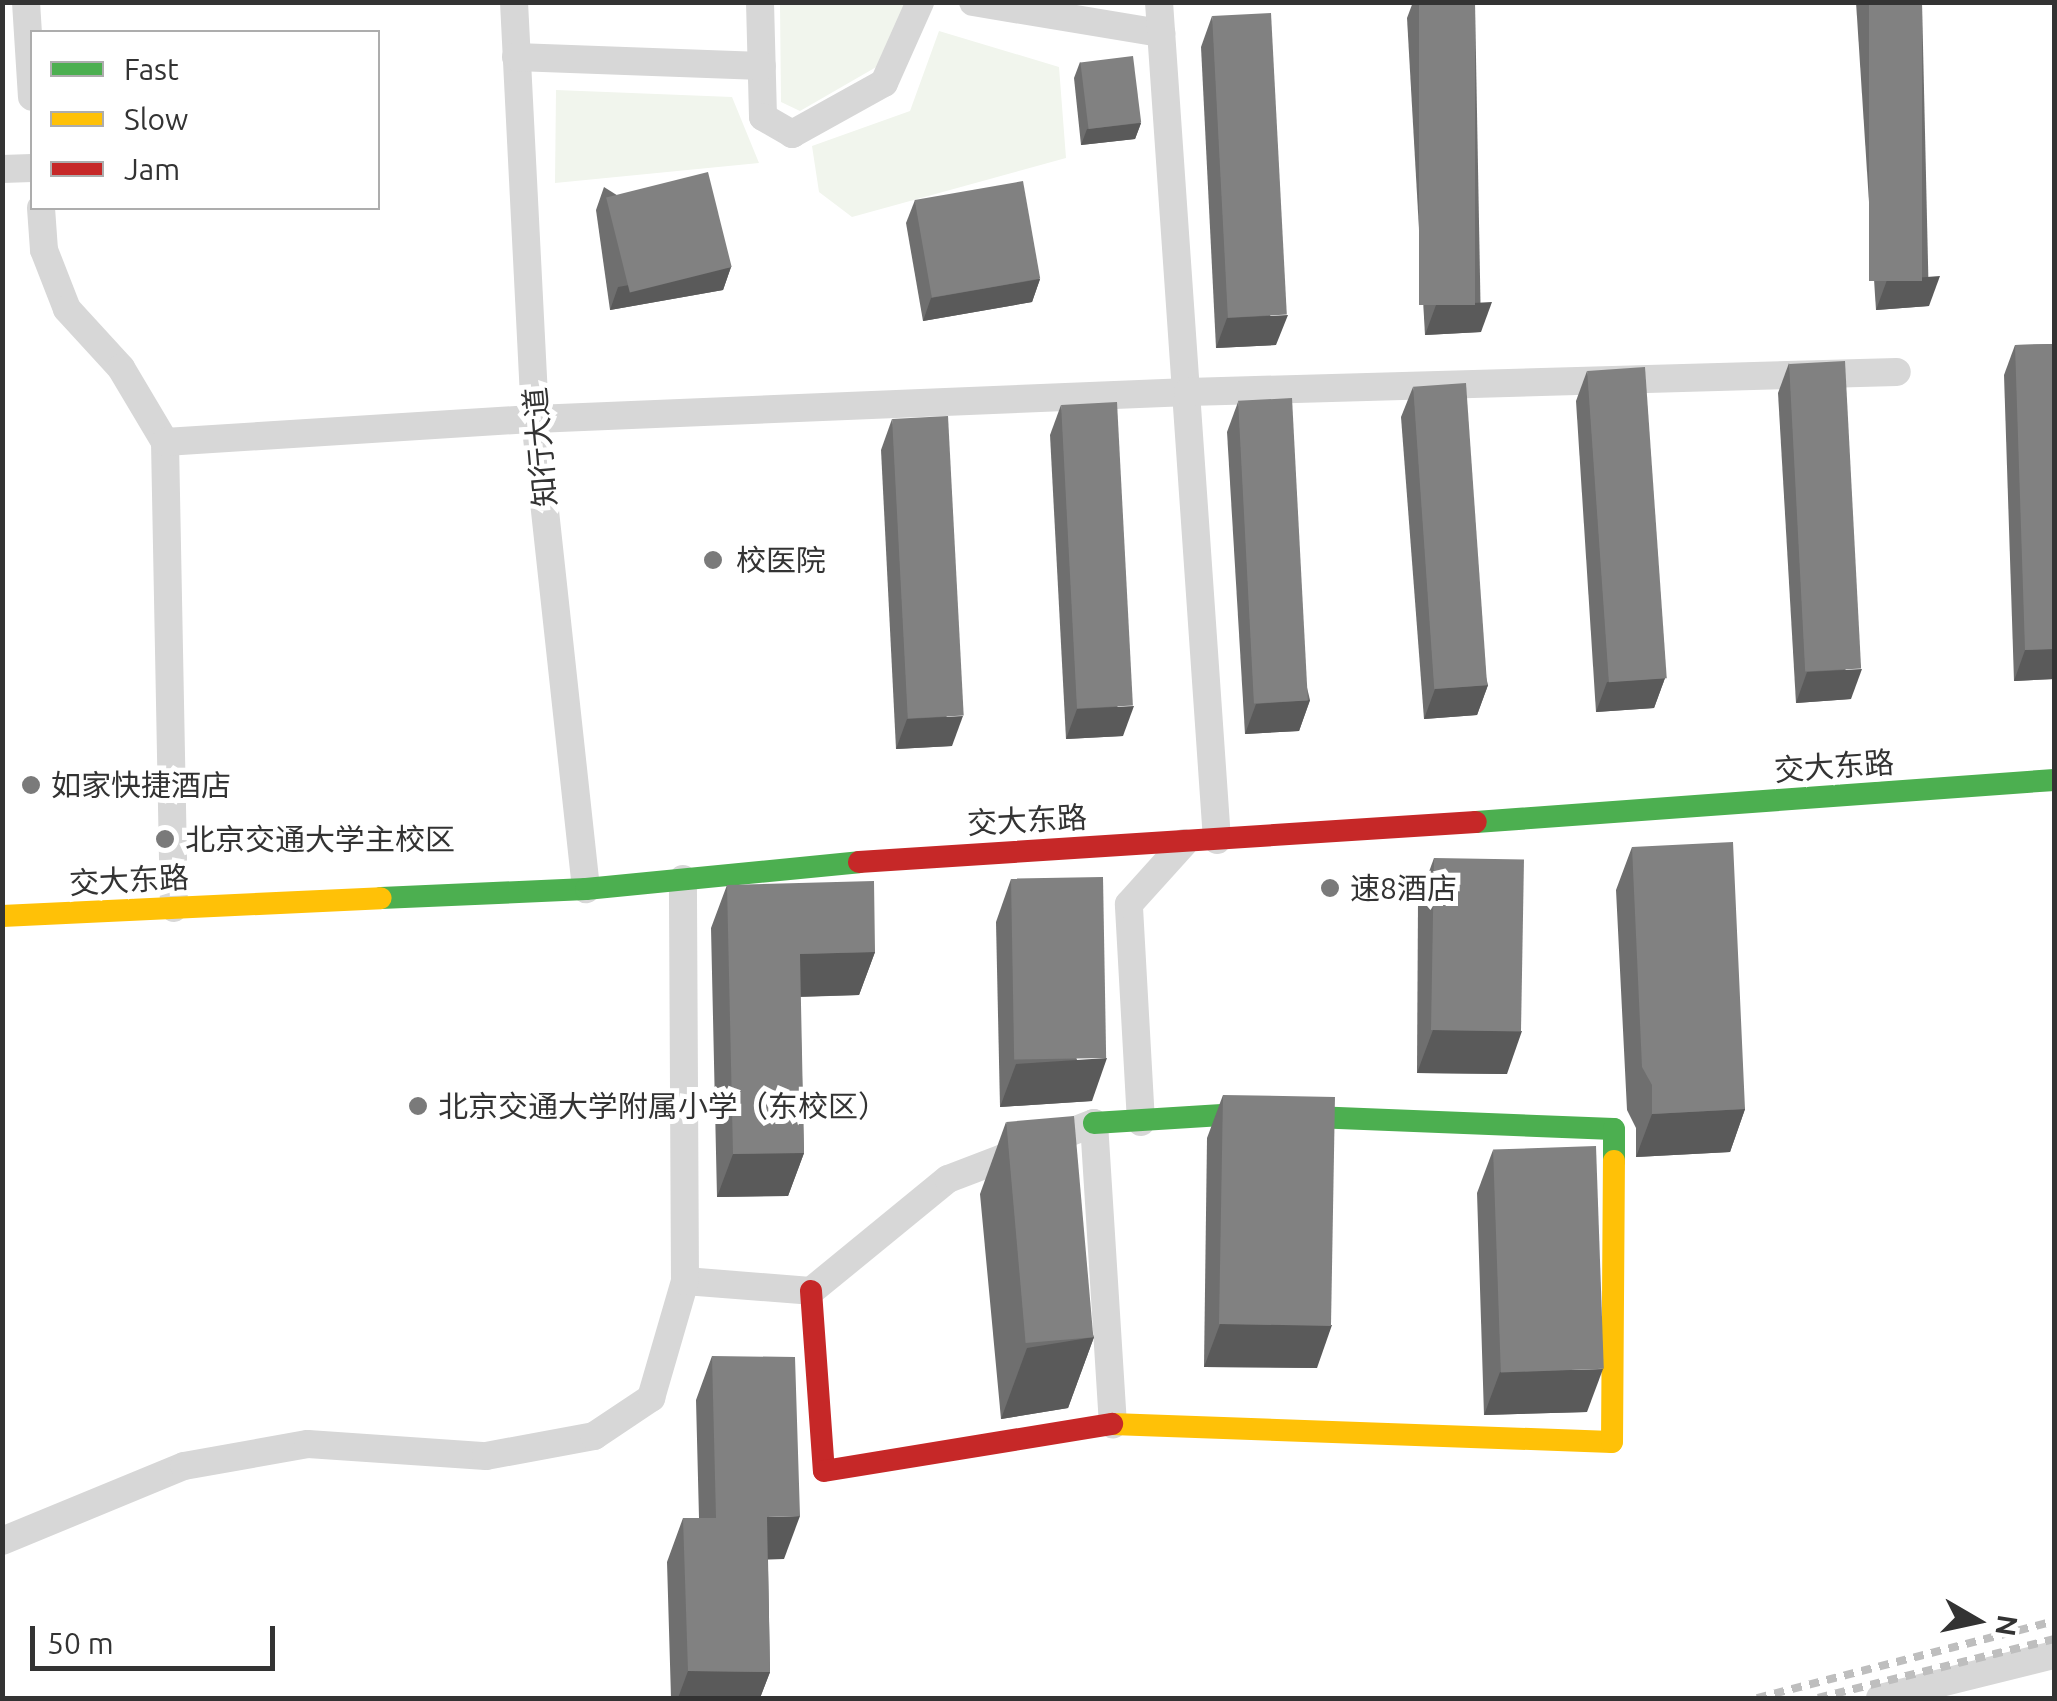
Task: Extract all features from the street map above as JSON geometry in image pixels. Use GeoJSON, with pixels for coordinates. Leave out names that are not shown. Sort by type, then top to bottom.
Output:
{"type":"FeatureCollection","features":[{"type":"Feature","properties":{"kind":"street"},"geometry":{"type":"LineString","coordinates":[[26,2],[30,65]]}},
{"type":"Feature","properties":{"kind":"street","name":"知行大道"},"geometry":{"type":"LineString","coordinates":[[514,2],[535,419],[586,889]]}},
{"type":"Feature","properties":{"kind":"street"},"geometry":{"type":"LineString","coordinates":[[760,2],[763,117],[792,134],[884,84],[920,2]]}},
{"type":"Feature","properties":{"kind":"street"},"geometry":{"type":"LineString","coordinates":[[973,2],[1162,33]]}},
{"type":"Feature","properties":{"kind":"street"},"geometry":{"type":"LineString","coordinates":[[1159,2],[1218,840]]}},
{"type":"Feature","properties":{"kind":"street"},"geometry":{"type":"LineString","coordinates":[[516,57],[762,66]]}},
{"type":"Feature","properties":{"kind":"street"},"geometry":{"type":"LineString","coordinates":[[2,169],[30,168]]}},
{"type":"Feature","properties":{"kind":"street"},"geometry":{"type":"LineString","coordinates":[[40,210],[44,250],[67,308],[122,368],[165,442],[174,908]]}},
{"type":"Feature","properties":{"kind":"street"},"geometry":{"type":"LineString","coordinates":[[165,442],[535,419],[1188,392],[1897,372]]}},
{"type":"Feature","properties":{"kind":"street","name":"交大东路"},"geometry":{"type":"LineString","coordinates":[[2,916],[586,889],[922,856],[1218,840],[2054,780]]}},
{"type":"Feature","properties":{"kind":"street"},"geometry":{"type":"LineString","coordinates":[[1141,1122],[1130,904],[1184,842]]}},
{"type":"Feature","properties":{"kind":"street"},"geometry":{"type":"LineString","coordinates":[[2,1541],[184,1466],[308,1444],[486,1456],[594,1436],[651,1398],[685,1281],[683,879]]}},
{"type":"Feature","properties":{"kind":"street"},"geometry":{"type":"LineString","coordinates":[[685,1281],[811,1291],[948,1180],[1094,1124],[1238,1114],[1614,1128],[1612,1442],[1113,1424],[824,1471],[811,1291]]}},
{"type":"Feature","properties":{"kind":"street"},"geometry":{"type":"LineString","coordinates":[[1094,1124],[1113,1424]]}},
{"type":"Feature","properties":{"kind":"street"},"geometry":{"type":"LineString","coordinates":[[1880,1698],[2054,1656]]}},
{"type":"Feature","properties":{"kind":"shaded area"},"geometry":{"type":"Polygon","coordinates":[[[780,3],[905,3],[878,66],[800,111],[781,102],[780,3]]]}},
{"type":"Feature","properties":{"kind":"shaded area"},"geometry":{"type":"Polygon","coordinates":[[[939,31],[1059,67],[1066,158],[852,217],[819,192],[812,146],[910,111],[939,31]]]}},
{"type":"Feature","properties":{"kind":"shaded area"},"geometry":{"type":"Polygon","coordinates":[[[556,90],[732,97],[759,163],[555,183],[556,90]]]}},
{"type":"Feature","properties":{"kind":"building"},"geometry":{"type":"Polygon","coordinates":[[[1419,2],[1475,2],[1475,305],[1419,305],[1419,2]]]}},
{"type":"Feature","properties":{"kind":"building"},"geometry":{"type":"Polygon","coordinates":[[[1869,2],[1922,2],[1922,281],[1869,281],[1869,2]]]}},
{"type":"Feature","properties":{"kind":"building"},"geometry":{"type":"Polygon","coordinates":[[[1271,13],[1287,315],[1228,318],[1212,16],[1271,13]]]}},
{"type":"Feature","properties":{"kind":"building"},"geometry":{"type":"Polygon","coordinates":[[[1133,56],[1141,123],[1089,129],[1080,62],[1133,56]]]}},
{"type":"Feature","properties":{"kind":"building"},"geometry":{"type":"Polygon","coordinates":[[[708,172],[732,267],[630,292],[606,197],[708,172]]]}},
{"type":"Feature","properties":{"kind":"building"},"geometry":{"type":"Polygon","coordinates":[[[1023,181],[1040,278],[932,298],[915,200],[1023,181]]]}},
{"type":"Feature","properties":{"kind":"building"},"geometry":{"type":"Polygon","coordinates":[[[2054,344],[2054,649],[2025,650],[2015,345],[2054,344]]]}},
{"type":"Feature","properties":{"kind":"building"},"geometry":{"type":"Polygon","coordinates":[[[1845,361],[1861,669],[1805,672],[1789,364],[1845,361]]]}},
{"type":"Feature","properties":{"kind":"building"},"geometry":{"type":"Polygon","coordinates":[[[1645,367],[1667,678],[1609,682],[1587,371],[1645,367]]]}},
{"type":"Feature","properties":{"kind":"building"},"geometry":{"type":"Polygon","coordinates":[[[1466,383],[1487,685],[1434,689],[1413,387],[1466,383]]]}},
{"type":"Feature","properties":{"kind":"building"},"geometry":{"type":"Polygon","coordinates":[[[1292,398],[1308,701],[1254,703],[1238,401],[1292,398]]]}},
{"type":"Feature","properties":{"kind":"building"},"geometry":{"type":"Polygon","coordinates":[[[1117,402],[1133,706],[1077,709],[1061,405],[1117,402]]]}},
{"type":"Feature","properties":{"kind":"building"},"geometry":{"type":"Polygon","coordinates":[[[948,416],[964,716],[908,719],[892,419],[948,416]]]}},
{"type":"Feature","properties":{"kind":"building"},"geometry":{"type":"Polygon","coordinates":[[[1733,842],[1745,1109],[1652,1114],[1652,1085],[1642,1067],[1632,847],[1733,842]]]}},
{"type":"Feature","properties":{"kind":"building"},"geometry":{"type":"Polygon","coordinates":[[[1434,858],[1524,860],[1521,1032],[1431,1030],[1434,858]]]}},
{"type":"Feature","properties":{"kind":"building"},"geometry":{"type":"Polygon","coordinates":[[[1103,877],[1106,1058],[1014,1060],[1011,879],[1103,877]]]}},
{"type":"Feature","properties":{"kind":"building"},"geometry":{"type":"Polygon","coordinates":[[[874,881],[875,952],[800,954],[804,1153],[733,1154],[727,885],[874,881]]]}},
{"type":"Feature","properties":{"kind":"building"},"geometry":{"type":"Polygon","coordinates":[[[1223,1095],[1335,1097],[1331,1326],[1219,1324],[1223,1095]]]}},
{"type":"Feature","properties":{"kind":"building"},"geometry":{"type":"Polygon","coordinates":[[[1074,1116],[1093,1337],[1026,1343],[1006,1122],[1074,1116]]]}},
{"type":"Feature","properties":{"kind":"building"},"geometry":{"type":"Polygon","coordinates":[[[1596,1146],[1604,1369],[1501,1372],[1493,1150],[1596,1146]]]}},
{"type":"Feature","properties":{"kind":"building"},"geometry":{"type":"Polygon","coordinates":[[[712,1356],[795,1357],[800,1516],[767,1517],[770,1672],[688,1671],[683,1518],[716,1518],[712,1356]]]}},
{"type":"Feature","properties":{"kind":"railway"},"geometry":{"type":"LineString","coordinates":[[1757,1698],[2054,1621]]}},
{"type":"Feature","properties":{"kind":"railway"},"geometry":{"type":"LineString","coordinates":[[1818,1698],[2054,1639]]}},
{"type":"Feature","properties":{"kind":"traffic: fast"},"geometry":{"type":"LineString","coordinates":[[1476,822],[2054,780]]}},
{"type":"Feature","properties":{"kind":"traffic: fast"},"geometry":{"type":"LineString","coordinates":[[381,898],[586,889],[859,862]]}},
{"type":"Feature","properties":{"kind":"traffic: fast"},"geometry":{"type":"LineString","coordinates":[[1094,1123],[1238,1114],[1614,1129],[1614,1161]]}},
{"type":"Feature","properties":{"kind":"traffic: slow"},"geometry":{"type":"LineString","coordinates":[[2,916],[381,898]]}},
{"type":"Feature","properties":{"kind":"traffic: slow"},"geometry":{"type":"LineString","coordinates":[[1112,1424],[1612,1442],[1614,1161]]}},
{"type":"Feature","properties":{"kind":"traffic: jam"},"geometry":{"type":"LineString","coordinates":[[859,862],[1476,822]]}},
{"type":"Feature","properties":{"kind":"traffic: jam"},"geometry":{"type":"LineString","coordinates":[[811,1291],[824,1471],[1112,1424]]}},
{"type":"Feature","properties":{"kind":"place","name":"校医院"},"geometry":{"type":"Point","coordinates":[713,560]}},
{"type":"Feature","properties":{"kind":"place","name":"如家快捷酒店"},"geometry":{"type":"Point","coordinates":[31,785]}},
{"type":"Feature","properties":{"kind":"place","name":"北京交通大学主校区"},"geometry":{"type":"Point","coordinates":[165,839]}},
{"type":"Feature","properties":{"kind":"place","name":"速8酒店"},"geometry":{"type":"Point","coordinates":[1330,888]}},
{"type":"Feature","properties":{"kind":"place","name":"北京交通大学附属小学（东校区）"},"geometry":{"type":"Point","coordinates":[418,1106]}}]}
